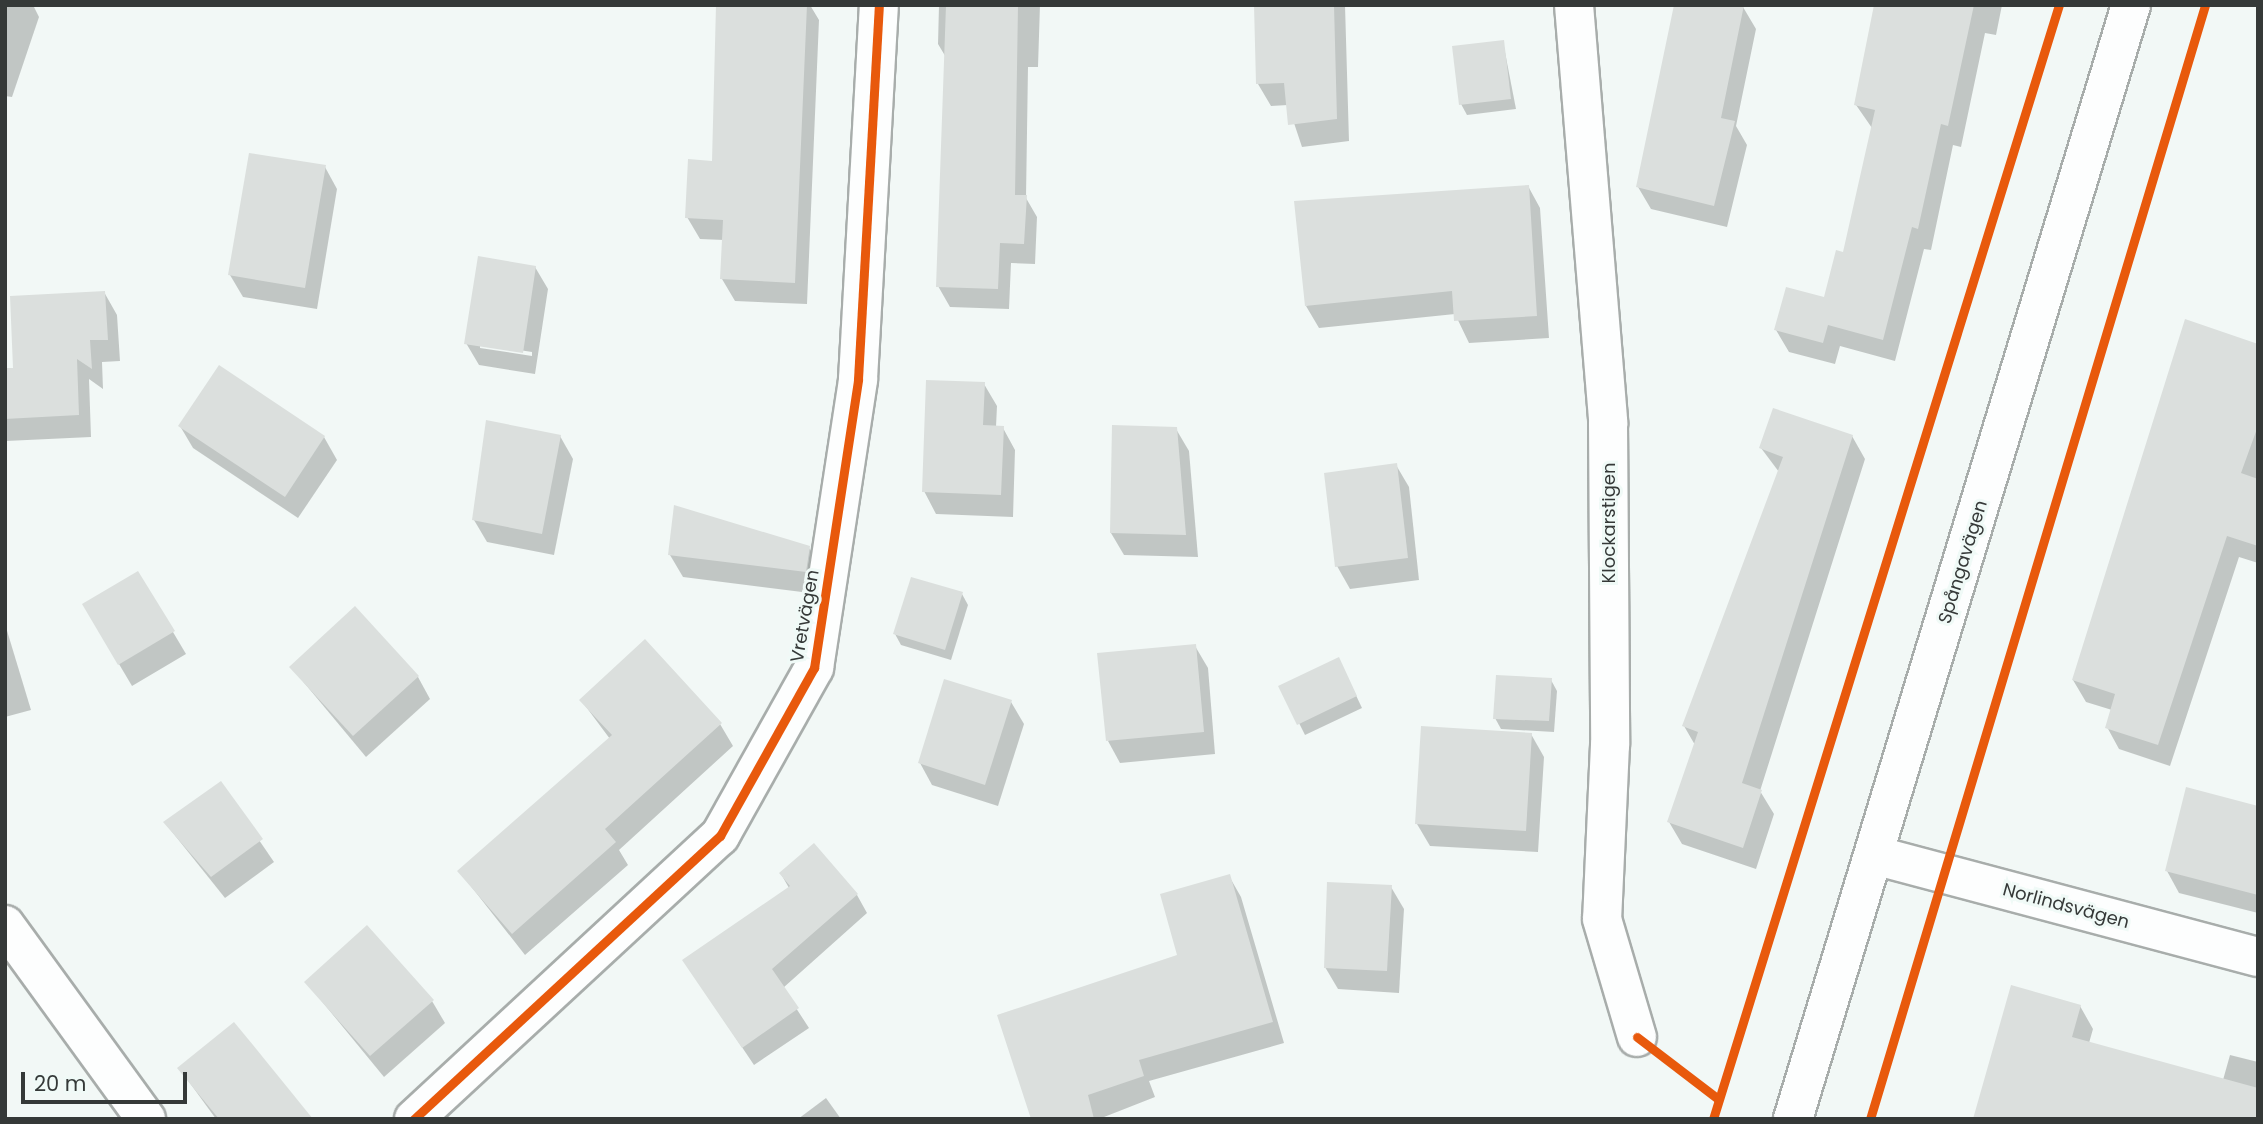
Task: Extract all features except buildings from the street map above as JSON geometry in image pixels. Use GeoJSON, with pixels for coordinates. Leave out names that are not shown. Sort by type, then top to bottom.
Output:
{"type":"FeatureCollection","features":[{"type":"Feature","properties":{"kind":"street","name":"Vretvägen"},"geometry":{"type":"LineString","coordinates":[[414,1119],[720,836],[814,668],[858,379],[879,5]]}},
{"type":"Feature","properties":{"kind":"street","name":"Klockarstigen"},"geometry":{"type":"LineString","coordinates":[[1574,5],[1608,423],[1611,745],[1602,919],[1637,1037]]}},
{"type":"Feature","properties":{"kind":"street","name":"Spångavägen"},"geometry":{"type":"LineString","coordinates":[[1793,1119],[2131,5]]}},
{"type":"Feature","properties":{"kind":"street","name":"Norlindsvägen"},"geometry":{"type":"LineString","coordinates":[[1874,855],[2258,957]]}},
{"type":"Feature","properties":{"kind":"street"},"geometry":{"type":"LineString","coordinates":[[5,925],[146,1119]]}},
{"type":"Feature","properties":{"kind":"cycle path"},"geometry":{"type":"LineString","coordinates":[[414,1119],[720,836],[814,668],[858,379],[879,5]]}},
{"type":"Feature","properties":{"kind":"cycle path"},"geometry":{"type":"LineString","coordinates":[[1713,1119],[2059,5]]}},
{"type":"Feature","properties":{"kind":"cycle path"},"geometry":{"type":"LineString","coordinates":[[1870,1119],[2205,5]]}},
{"type":"Feature","properties":{"kind":"cycle path"},"geometry":{"type":"LineString","coordinates":[[1637,1037],[1718,1099]]}}]}
